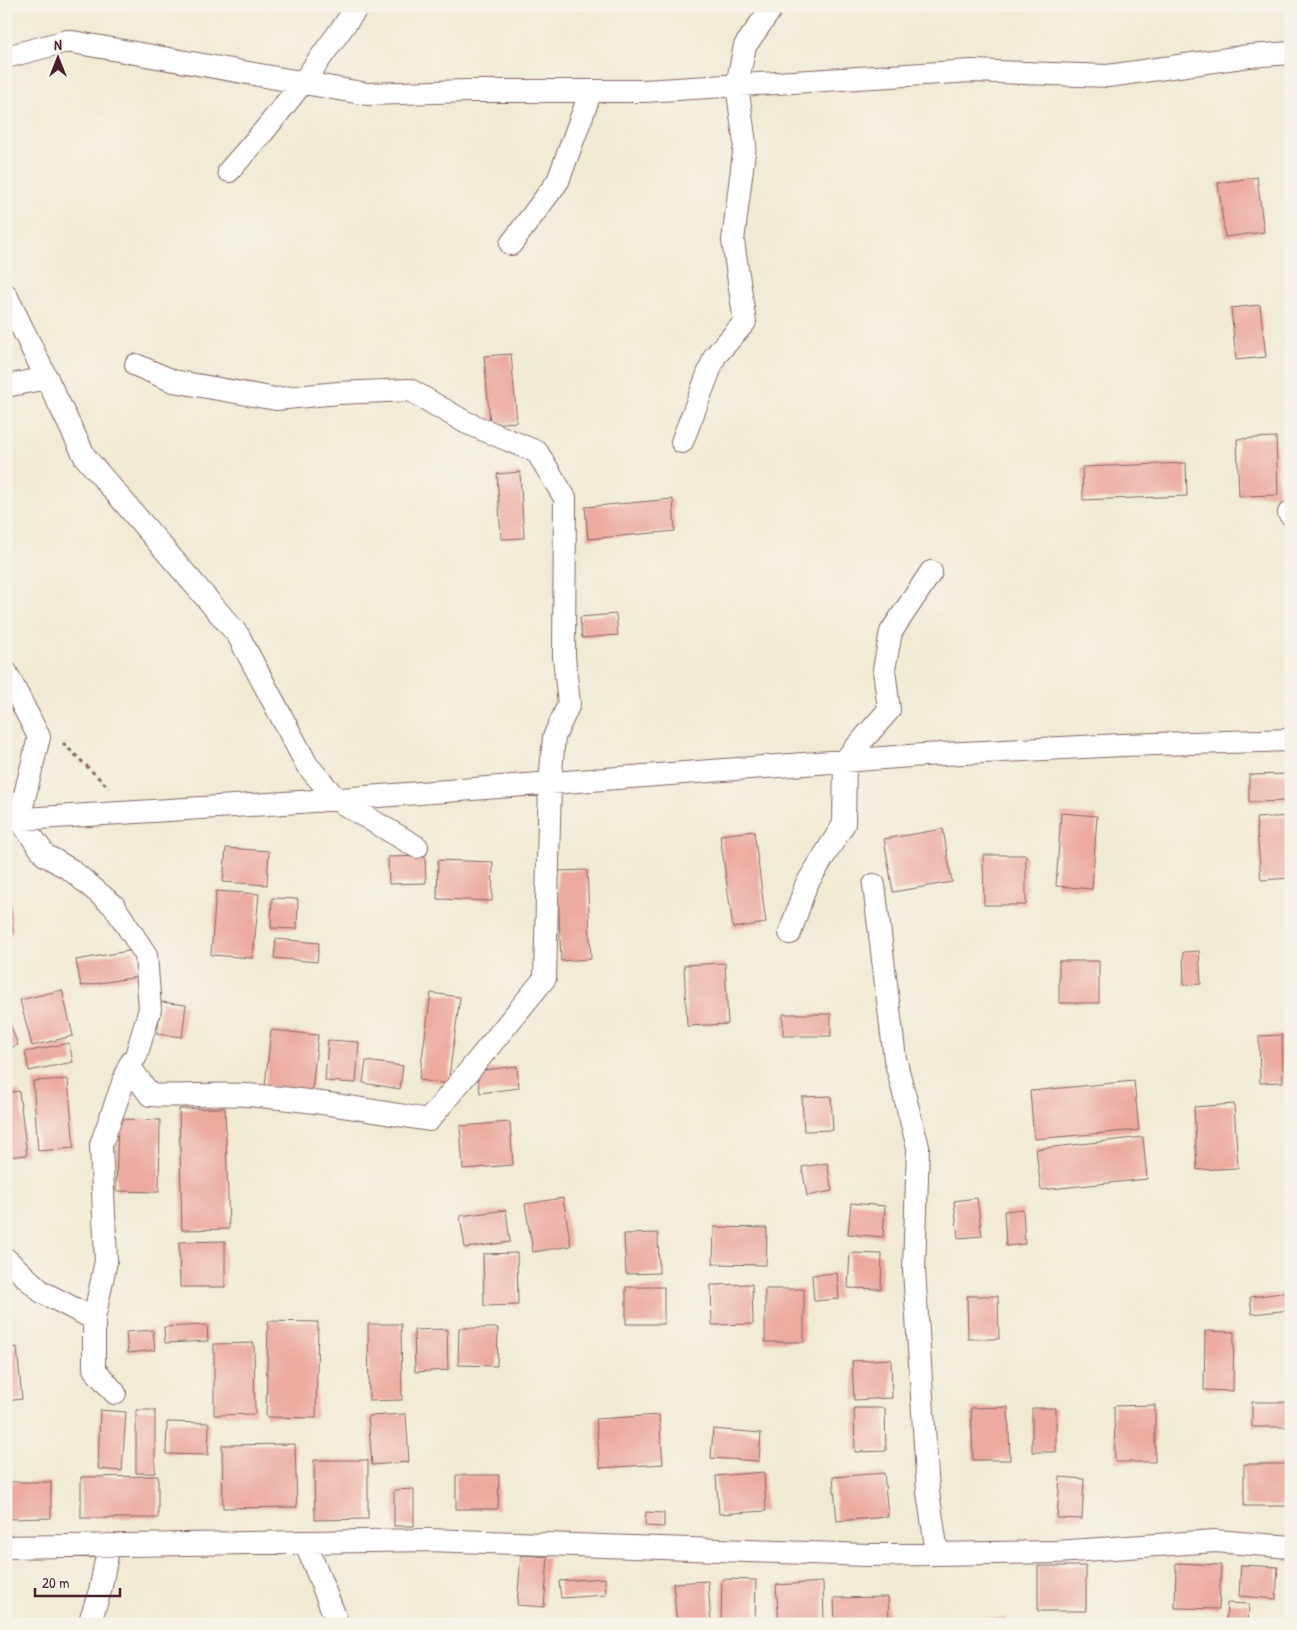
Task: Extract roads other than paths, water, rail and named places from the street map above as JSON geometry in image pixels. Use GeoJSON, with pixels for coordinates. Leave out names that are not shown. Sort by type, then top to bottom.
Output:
{"type":"FeatureCollection","features":[{"type":"Feature","properties":{"kind":"street"},"geometry":{"type":"LineString","coordinates":[[229,171],[303,82],[358,6]]}},
{"type":"Feature","properties":{"kind":"street"},"geometry":{"type":"LineString","coordinates":[[682,442],[715,356],[745,322],[733,242],[745,144],[737,86],[745,46],[773,6]]}},
{"type":"Feature","properties":{"kind":"street"},"geometry":{"type":"LineString","coordinates":[[6,57],[67,41],[367,94],[468,91],[644,91],[972,71],[1108,76],[1249,56],[1291,54]]}},
{"type":"Feature","properties":{"kind":"street"},"geometry":{"type":"LineString","coordinates":[[511,244],[558,181],[591,91]]}},
{"type":"Feature","properties":{"kind":"street"},"geometry":{"type":"LineString","coordinates":[[6,295],[85,457],[238,635],[306,765],[337,800],[417,847]]}},
{"type":"Feature","properties":{"kind":"street"},"geometry":{"type":"LineString","coordinates":[[130,1066],[150,1095],[245,1095],[322,1103],[429,1120],[545,978],[550,783],[554,737],[569,704],[564,657],[565,498],[537,452],[465,422],[410,390],[338,393],[276,399],[173,382],[136,366]]}},
{"type":"Feature","properties":{"kind":"street"},"geometry":{"type":"LineString","coordinates":[[6,386],[47,378]]}},
{"type":"Feature","properties":{"kind":"street"},"geometry":{"type":"LineString","coordinates":[[790,934],[806,885],[844,824],[845,760],[889,710],[884,670],[892,632],[931,572]]}},
{"type":"Feature","properties":{"kind":"street"},"geometry":{"type":"LineString","coordinates":[[6,672],[39,737],[13,820]]}},
{"type":"Feature","properties":{"kind":"street"},"geometry":{"type":"LineString","coordinates":[[13,820],[337,800],[923,755],[1122,745],[1291,740]]}},
{"type":"Feature","properties":{"kind":"street"},"geometry":{"type":"LineString","coordinates":[[13,820],[45,855],[71,870],[114,906],[146,955],[150,1009],[136,1056],[130,1066],[101,1145],[106,1261],[94,1319],[94,1370],[115,1393]]}},
{"type":"Feature","properties":{"kind":"street"},"geometry":{"type":"LineString","coordinates":[[874,885],[895,1059],[918,1147],[914,1269],[928,1492],[936,1553]]}},
{"type":"Feature","properties":{"kind":"street"},"geometry":{"type":"LineString","coordinates":[[6,1260],[42,1292],[94,1319]]}},
{"type":"Feature","properties":{"kind":"street"},"geometry":{"type":"LineString","coordinates":[[6,1547],[427,1540],[869,1555],[1056,1552],[1215,1541],[1291,1547]]}},
{"type":"Feature","properties":{"kind":"street"},"geometry":{"type":"LineString","coordinates":[[305,1542],[338,1624]]}},
{"type":"Feature","properties":{"kind":"street"},"geometry":{"type":"LineString","coordinates":[[89,1624],[100,1591],[109,1545]]}}]}
